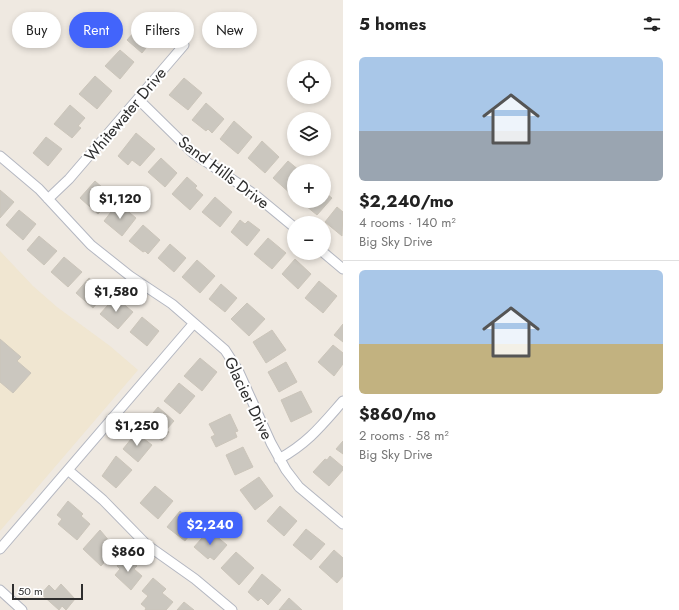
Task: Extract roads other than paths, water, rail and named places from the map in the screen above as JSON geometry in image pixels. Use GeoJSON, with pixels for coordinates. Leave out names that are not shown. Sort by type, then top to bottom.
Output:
{"type":"FeatureCollection","features":[{"type":"Feature","properties":{"kind":"street","name":"Whitewater Drive"},"geometry":{"type":"LineString","coordinates":[[48,199],[69,179],[181,48]]}},
{"type":"Feature","properties":{"kind":"street","name":"Sand Hills Drive"},"geometry":{"type":"LineString","coordinates":[[138,99],[193,153],[259,198],[287,221]]}},
{"type":"Feature","properties":{"kind":"street","name":"Glacier Drive"},"geometry":{"type":"LineString","coordinates":[[0,156],[48,199],[91,245],[119,268],[161,296],[220,345],[234,362],[279,459],[299,487],[343,524]]}},
{"type":"Feature","properties":{"kind":"street"},"geometry":{"type":"LineString","coordinates":[[331,259],[343,269]]}},
{"type":"Feature","properties":{"kind":"street"},"geometry":{"type":"LineString","coordinates":[[0,549],[194,322]]}},
{"type":"Feature","properties":{"kind":"street"},"geometry":{"type":"LineString","coordinates":[[279,459],[300,447],[314,435],[343,401]]}},
{"type":"Feature","properties":{"kind":"street"},"geometry":{"type":"LineString","coordinates":[[68,470],[104,500],[147,545],[195,579],[232,610]]}},
{"type":"Feature","properties":{"kind":"street"},"geometry":{"type":"LineString","coordinates":[[0,590],[22,610]]}}]}
